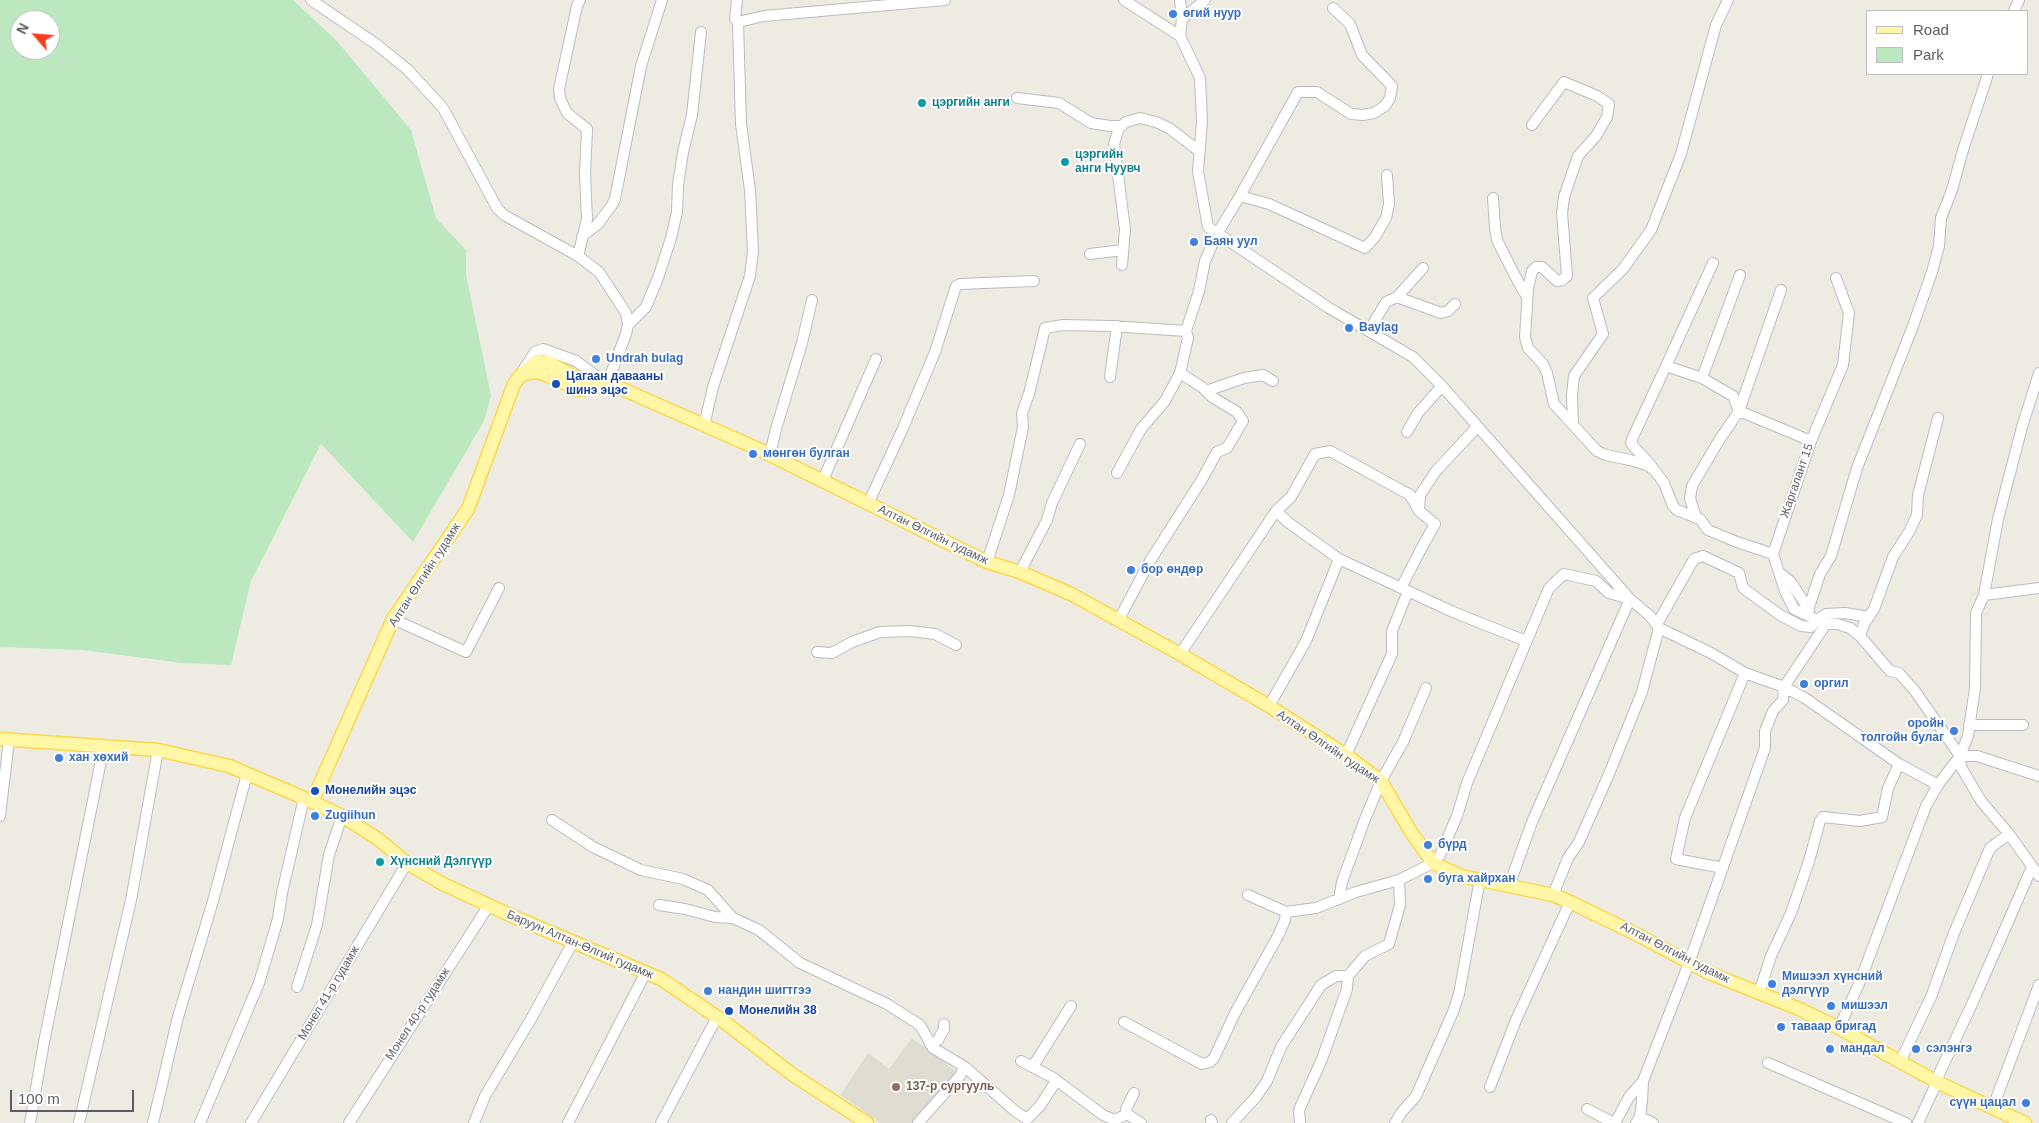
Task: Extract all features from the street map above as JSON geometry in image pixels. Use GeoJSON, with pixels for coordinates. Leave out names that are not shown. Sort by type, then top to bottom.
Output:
{"type":"FeatureCollection","features":[{"type":"Feature","properties":{"kind":"main road"},"geometry":{"type":"LineString","coordinates":[[520,375],[536,372],[544,374],[579,390],[607,384]]}},
{"type":"Feature","properties":{"kind":"main road","name":"Алтан Өлгийн гудамж"},"geometry":{"type":"LineString","coordinates":[[308,800],[393,619],[468,509],[514,384],[520,375]]}},
{"type":"Feature","properties":{"kind":"main road","name":"Алтан Өлгийн гудамж"},"geometry":{"type":"LineString","coordinates":[[607,384],[770,454],[987,562],[1020,572],[1071,594],[1180,654],[1269,706],[1346,755],[1381,781],[1411,832],[1433,863],[1461,876],[1553,895],[1570,902],[1634,933],[1689,963],[1797,1008],[1839,1028],[1937,1082],[2025,1123]]}},
{"type":"Feature","properties":{"kind":"main road","name":"Баруун Алтан-Өлгий гудамж"},"geometry":{"type":"LineString","coordinates":[[5,740],[158,750],[229,766],[281,788],[342,816],[378,839],[407,863],[443,884],[489,906],[646,972],[676,989],[717,1017],[793,1075],[868,1123]]}},
{"type":"Feature","properties":{"kind":"street"},"geometry":{"type":"LineString","coordinates":[[311,0],[376,44],[408,70],[432,94],[443,108],[497,208],[504,215],[578,256],[599,272],[626,313],[628,326]]}},
{"type":"Feature","properties":{"kind":"street"},"geometry":{"type":"LineString","coordinates":[[578,256],[587,219],[585,174],[587,129],[567,113],[560,98],[559,89],[577,6],[580,0]]}},
{"type":"Feature","properties":{"kind":"street"},"geometry":{"type":"LineString","coordinates":[[582,236],[597,225],[615,199],[641,66],[662,0]]}},
{"type":"Feature","properties":{"kind":"street"},"geometry":{"type":"LineString","coordinates":[[704,426],[713,387],[750,276],[754,251],[750,190],[741,124],[738,22],[735,19],[737,0]]}},
{"type":"Feature","properties":{"kind":"street"},"geometry":{"type":"LineString","coordinates":[[738,22],[764,16],[946,0]]}},
{"type":"Feature","properties":{"kind":"street"},"geometry":{"type":"LineString","coordinates":[[1124,0],[1180,36],[1200,78],[1202,121],[1198,171],[1208,227],[1329,308],[1413,357],[1442,386],[1630,599],[1650,616],[1658,626],[1745,673],[1784,687],[1818,706],[1899,764],[1938,784]]}},
{"type":"Feature","properties":{"kind":"street"},"geometry":{"type":"LineString","coordinates":[[1180,0],[1182,19],[1180,36]]}},
{"type":"Feature","properties":{"kind":"street"},"geometry":{"type":"LineString","coordinates":[[1182,19],[1205,0]]}},
{"type":"Feature","properties":{"kind":"street"},"geometry":{"type":"LineString","coordinates":[[1573,425],[1572,395],[1574,376],[1603,334],[1593,298],[1623,269],[1651,230],[1681,154],[1716,25],[1728,0]]}},
{"type":"Feature","properties":{"kind":"street"},"geometry":{"type":"LineString","coordinates":[[1117,473],[1141,430],[1165,401],[1180,373],[1188,338],[1186,332],[1199,291],[1205,261],[1217,234],[1298,92],[1317,92],[1351,114],[1363,116],[1374,113],[1384,106],[1390,98],[1392,86],[1362,55],[1350,24],[1333,8]]}},
{"type":"Feature","properties":{"kind":"street"},"geometry":{"type":"LineString","coordinates":[[520,375],[535,352],[543,348],[576,361],[607,384],[628,326],[646,307],[671,238],[677,212],[678,185],[683,152],[692,115],[701,32]]}},
{"type":"Feature","properties":{"kind":"street"},"geometry":{"type":"LineString","coordinates":[[1553,895],[1568,858],[1579,842],[1642,692],[1658,626],[1694,559],[1703,556],[1739,573],[1743,588],[1780,615],[1802,626],[1811,627],[1815,617],[1820,574],[1831,556],[1857,468],[1913,326],[1932,272],[1939,246],[1941,218],[1952,190],[1988,75]]}},
{"type":"Feature","properties":{"kind":"street"},"geometry":{"type":"LineString","coordinates":[[1532,125],[1564,82],[1597,96],[1609,104],[1607,117],[1596,136],[1578,156],[1564,197],[1562,213],[1567,276],[1557,281],[1542,267],[1536,267],[1532,271],[1527,297],[1525,337],[1528,348],[1543,364],[1547,373],[1554,404],[1596,451],[1606,456],[1647,465],[1655,471]]}},
{"type":"Feature","properties":{"kind":"street"},"geometry":{"type":"LineString","coordinates":[[1017,98],[1059,103],[1091,122],[1110,126],[1122,126]]}},
{"type":"Feature","properties":{"kind":"street"},"geometry":{"type":"LineString","coordinates":[[1122,265],[1125,229],[1114,144],[1118,128],[1126,122],[1140,118],[1156,122],[1169,128],[1200,151]]}},
{"type":"Feature","properties":{"kind":"street"},"geometry":{"type":"LineString","coordinates":[[1240,196],[1269,204],[1365,248],[1376,238],[1386,218],[1389,204],[1387,175]]}},
{"type":"Feature","properties":{"kind":"street"},"geometry":{"type":"LineString","coordinates":[[1493,198],[1494,228],[1497,240],[1527,297]]}},
{"type":"Feature","properties":{"kind":"street"},"geometry":{"type":"LineString","coordinates":[[1090,254],[1123,250]]}},
{"type":"Feature","properties":{"kind":"street"},"geometry":{"type":"LineString","coordinates":[[1713,263],[1632,442],[1634,447],[1664,483],[1673,506],[1677,510],[1700,519],[1708,530],[1773,554],[1779,573],[1791,582],[1815,617],[1850,628],[1860,636],[1890,671],[1899,673],[1915,691],[1960,756],[1961,767],[1981,801],[2009,834],[2039,876]]}},
{"type":"Feature","properties":{"kind":"street"},"geometry":{"type":"LineString","coordinates":[[1369,331],[1386,302],[1396,297],[1422,268]]}},
{"type":"Feature","properties":{"kind":"street"},"geometry":{"type":"LineString","coordinates":[[1702,378],[1740,275]]}},
{"type":"Feature","properties":{"kind":"street","name":"Жаргалант 15"},"geometry":{"type":"LineString","coordinates":[[1773,554],[1811,441],[1842,366],[1849,313],[1836,278]]}},
{"type":"Feature","properties":{"kind":"street"},"geometry":{"type":"LineString","coordinates":[[868,504],[935,352],[956,286],[960,284],[1034,281]]}},
{"type":"Feature","properties":{"kind":"street"},"geometry":{"type":"LineString","coordinates":[[1696,518],[1690,498],[1692,486],[1739,411],[1781,290]]}},
{"type":"Feature","properties":{"kind":"street"},"geometry":{"type":"LineString","coordinates":[[1396,297],[1441,313],[1448,311],[1455,304]]}},
{"type":"Feature","properties":{"kind":"street"},"geometry":{"type":"LineString","coordinates":[[770,454],[802,343],[812,300]]}},
{"type":"Feature","properties":{"kind":"street"},"geometry":{"type":"LineString","coordinates":[[987,562],[1009,495],[1023,427],[1022,413],[1029,394],[1045,328],[1063,325],[1117,326],[1186,332]]}},
{"type":"Feature","properties":{"kind":"street"},"geometry":{"type":"LineString","coordinates":[[1110,377],[1117,326]]}},
{"type":"Feature","properties":{"kind":"street"},"geometry":{"type":"LineString","coordinates":[[823,480],[876,359]]}},
{"type":"Feature","properties":{"kind":"street"},"geometry":{"type":"LineString","coordinates":[[1666,366],[1702,378],[1732,396],[1739,411],[1811,441]]}},
{"type":"Feature","properties":{"kind":"street"},"geometry":{"type":"LineString","coordinates":[[1118,621],[1150,561],[1217,452],[1226,448],[1243,420],[1237,412],[1180,373]]}},
{"type":"Feature","properties":{"kind":"street"},"geometry":{"type":"LineString","coordinates":[[1839,1028],[1859,984],[1926,806],[1938,784],[1960,756],[1968,736],[1975,688],[1976,613],[1984,594],[1998,520],[2022,427],[2039,373]]}},
{"type":"Feature","properties":{"kind":"street"},"geometry":{"type":"LineString","coordinates":[[1206,391],[1244,378],[1262,375],[1274,381]]}},
{"type":"Feature","properties":{"kind":"street"},"geometry":{"type":"LineString","coordinates":[[1407,432],[1418,413],[1442,386]]}},
{"type":"Feature","properties":{"kind":"street"},"geometry":{"type":"LineString","coordinates":[[1860,636],[1874,609],[1893,557],[1918,515],[1918,495],[1938,418]]}},
{"type":"Feature","properties":{"kind":"street"},"geometry":{"type":"LineString","coordinates":[[1419,511],[1420,495],[1436,471],[1477,427]]}},
{"type":"Feature","properties":{"kind":"street"},"geometry":{"type":"LineString","coordinates":[[1020,572],[1080,444]]}},
{"type":"Feature","properties":{"kind":"street"},"geometry":{"type":"LineString","coordinates":[[1180,654],[1276,511],[1291,497],[1315,454],[1330,451],[1410,495],[1419,511],[1435,524],[1405,590],[1392,631],[1392,654],[1346,755]]}},
{"type":"Feature","properties":{"kind":"street"},"geometry":{"type":"LineString","coordinates":[[1276,511],[1339,560],[1453,612],[1526,641]]}},
{"type":"Feature","properties":{"kind":"street"},"geometry":{"type":"LineString","coordinates":[[1269,706],[1306,641],[1339,560]]}},
{"type":"Feature","properties":{"kind":"street"},"geometry":{"type":"LineString","coordinates":[[1248,895],[1286,912],[1316,908],[1356,892],[1399,880],[1433,863],[1440,855],[1457,816],[1467,783],[1549,588],[1564,574],[1596,581],[1609,593],[1630,599]]}},
{"type":"Feature","properties":{"kind":"street"},"geometry":{"type":"LineString","coordinates":[[393,619],[466,652],[499,588]]}},
{"type":"Feature","properties":{"kind":"street"},"geometry":{"type":"LineString","coordinates":[[1984,594],[2039,588]]}},
{"type":"Feature","properties":{"kind":"street"},"geometry":{"type":"LineString","coordinates":[[1509,886],[1532,822],[1630,599]]}},
{"type":"Feature","properties":{"kind":"street"},"geometry":{"type":"LineString","coordinates":[[1815,617],[1845,612],[1869,617]]}},
{"type":"Feature","properties":{"kind":"street"},"geometry":{"type":"LineString","coordinates":[[1653,1123],[1638,1120],[1642,1081],[1689,963],[1766,748],[1765,731],[1773,711],[1783,700],[1784,687],[1815,617]]}},
{"type":"Feature","properties":{"kind":"street"},"geometry":{"type":"LineString","coordinates":[[817,652],[832,653],[852,642],[880,632],[910,631],[935,634],[956,645]]}},
{"type":"Feature","properties":{"kind":"street"},"geometry":{"type":"LineString","coordinates":[[1723,868],[1676,859],[1688,810],[1745,673]]}},
{"type":"Feature","properties":{"kind":"street"},"geometry":{"type":"LineString","coordinates":[[1339,900],[1342,882],[1364,819],[1381,781],[1403,742],[1426,688]]}},
{"type":"Feature","properties":{"kind":"street"},"geometry":{"type":"LineString","coordinates":[[1969,725],[2023,724]]}},
{"type":"Feature","properties":{"kind":"street"},"geometry":{"type":"LineString","coordinates":[[0,816],[5,740]]}},
{"type":"Feature","properties":{"kind":"street"},"geometry":{"type":"LineString","coordinates":[[30,1123],[44,1042],[104,746]]}},
{"type":"Feature","properties":{"kind":"street"},"geometry":{"type":"LineString","coordinates":[[80,1123],[131,900],[158,750]]}},
{"type":"Feature","properties":{"kind":"street"},"geometry":{"type":"LineString","coordinates":[[1960,756],[1977,756],[2039,776]]}},
{"type":"Feature","properties":{"kind":"street"},"geometry":{"type":"LineString","coordinates":[[1759,993],[1771,956],[1791,913],[1823,816],[1860,821],[1882,817],[1888,788],[1899,764]]}},
{"type":"Feature","properties":{"kind":"street"},"geometry":{"type":"LineString","coordinates":[[153,1123],[178,1017],[213,901],[247,774]]}},
{"type":"Feature","properties":{"kind":"street"},"geometry":{"type":"LineString","coordinates":[[200,1123],[260,983],[278,919],[282,893],[308,800]]}},
{"type":"Feature","properties":{"kind":"street"},"geometry":{"type":"LineString","coordinates":[[297,987],[316,925],[329,856],[342,816]]}},
{"type":"Feature","properties":{"kind":"street"},"geometry":{"type":"LineString","coordinates":[[552,820],[593,847],[641,870],[683,880],[708,890],[733,918]]}},
{"type":"Feature","properties":{"kind":"street"},"geometry":{"type":"LineString","coordinates":[[1900,1062],[1931,997],[1954,933],[1990,848],[2009,834]]}},
{"type":"Feature","properties":{"kind":"street","name":"Монел 41-р гудамж"},"geometry":{"type":"LineString","coordinates":[[251,1123],[407,863]]}},
{"type":"Feature","properties":{"kind":"street"},"geometry":{"type":"LineString","coordinates":[[1918,1123],[1939,1074],[1974,1002],[2032,867]]}},
{"type":"Feature","properties":{"kind":"street"},"geometry":{"type":"LineString","coordinates":[[1395,1123],[1416,1096],[1453,1012],[1462,980],[1480,879]]}},
{"type":"Feature","properties":{"kind":"street"},"geometry":{"type":"LineString","coordinates":[[1300,1123],[1299,1110],[1322,1059],[1347,989],[1348,976],[1365,956],[1390,944],[1400,905],[1399,880]]}},
{"type":"Feature","properties":{"kind":"street"},"geometry":{"type":"LineString","coordinates":[[1490,1087],[1516,1020],[1570,902]]}},
{"type":"Feature","properties":{"kind":"street"},"geometry":{"type":"LineString","coordinates":[[659,905],[685,909],[715,917],[733,918],[759,930],[800,963],[887,1004],[920,1025],[933,1048],[965,1067],[1015,1111],[1027,1119],[1040,1106],[1056,1081]]}},
{"type":"Feature","properties":{"kind":"street","name":"Монел 40-р гудамж"},"geometry":{"type":"LineString","coordinates":[[349,1123],[489,906]]}},
{"type":"Feature","properties":{"kind":"street"},"geometry":{"type":"LineString","coordinates":[[1124,1022],[1202,1064],[1210,1062],[1214,1058],[1253,980],[1278,936],[1286,912]]}},
{"type":"Feature","properties":{"kind":"street"},"geometry":{"type":"LineString","coordinates":[[474,1123],[485,1096],[531,1020],[573,942]]}},
{"type":"Feature","properties":{"kind":"street"},"geometry":{"type":"LineString","coordinates":[[568,1123],[646,972]]}},
{"type":"Feature","properties":{"kind":"street"},"geometry":{"type":"LineString","coordinates":[[1232,1123],[1256,1097],[1267,1080],[1281,1047],[1321,985],[1336,976],[1348,976]]}},
{"type":"Feature","properties":{"kind":"street"},"geometry":{"type":"LineString","coordinates":[[1993,1107],[2039,985]]}},
{"type":"Feature","properties":{"kind":"street"},"geometry":{"type":"LineString","coordinates":[[1032,1066],[1071,1006]]}},
{"type":"Feature","properties":{"kind":"street"},"geometry":{"type":"LineString","coordinates":[[661,1123],[717,1017]]}},
{"type":"Feature","properties":{"kind":"street"},"geometry":{"type":"LineString","coordinates":[[930,1044],[938,1040],[944,1030],[944,1024]]}},
{"type":"Feature","properties":{"kind":"street"},"geometry":{"type":"LineString","coordinates":[[1020,1061],[1052,1077],[1103,1115],[1116,1120],[1128,1114]]}},
{"type":"Feature","properties":{"kind":"street"},"geometry":{"type":"LineString","coordinates":[[1768,1063],[1906,1123]]}},
{"type":"Feature","properties":{"kind":"street"},"geometry":{"type":"LineString","coordinates":[[918,1123],[959,1077],[965,1067]]}},
{"type":"Feature","properties":{"kind":"street"},"geometry":{"type":"LineString","coordinates":[[1587,1109],[1615,1123],[1629,1097],[1642,1081]]}},
{"type":"Feature","properties":{"kind":"street"},"geometry":{"type":"LineString","coordinates":[[1134,1093],[1126,1109],[1128,1114],[1141,1123]]}},
{"type":"Feature","properties":{"kind":"shaded area","name":"137-р сургууль"},"geometry":{"type":"Polygon","coordinates":[[[912,1038],[956,1071],[955,1076],[914,1123],[880,1123],[840,1095],[868,1053],[889,1069],[912,1038]]]}},
{"type":"Feature","properties":{"kind":"green space"},"geometry":{"type":"Polygon","coordinates":[[[0,0],[293,0],[337,41],[411,130],[436,218],[466,250],[466,275],[491,395],[484,421],[413,542],[321,444],[251,581],[231,665],[182,663],[83,650],[0,647],[0,0]]]}},
{"type":"Feature","properties":{"kind":"place","name":"өгий нуур"},"geometry":{"type":"Point","coordinates":[1173,14]}},
{"type":"Feature","properties":{"kind":"place","name":"цэргийн анги"},"geometry":{"type":"Point","coordinates":[922,103]}},
{"type":"Feature","properties":{"kind":"place","name":"цэргийн анги Нуувч"},"geometry":{"type":"Point","coordinates":[1065,162]}},
{"type":"Feature","properties":{"kind":"place","name":"Баян уул"},"geometry":{"type":"Point","coordinates":[1194,242]}},
{"type":"Feature","properties":{"kind":"place","name":"Baylag"},"geometry":{"type":"Point","coordinates":[1349,328]}},
{"type":"Feature","properties":{"kind":"place","name":"Undrah bulag"},"geometry":{"type":"Point","coordinates":[596,359]}},
{"type":"Feature","properties":{"kind":"place","name":"Цагаан давааны шинэ эцэс"},"geometry":{"type":"Point","coordinates":[556,384]}},
{"type":"Feature","properties":{"kind":"place","name":"мөнгөн булган"},"geometry":{"type":"Point","coordinates":[753,454]}},
{"type":"Feature","properties":{"kind":"place","name":"бор өндөр"},"geometry":{"type":"Point","coordinates":[1131,570]}},
{"type":"Feature","properties":{"kind":"place","name":"оргил"},"geometry":{"type":"Point","coordinates":[1804,684]}},
{"type":"Feature","properties":{"kind":"place","name":"оройн толгойн булаг"},"geometry":{"type":"Point","coordinates":[1954,731]}},
{"type":"Feature","properties":{"kind":"place","name":"хан хөхий"},"geometry":{"type":"Point","coordinates":[59,758]}},
{"type":"Feature","properties":{"kind":"place","name":"Монелийн эцэс"},"geometry":{"type":"Point","coordinates":[315,791]}},
{"type":"Feature","properties":{"kind":"place","name":"Zugiihun"},"geometry":{"type":"Point","coordinates":[315,816]}},
{"type":"Feature","properties":{"kind":"place","name":"бүрд"},"geometry":{"type":"Point","coordinates":[1428,845]}},
{"type":"Feature","properties":{"kind":"place","name":"Хүнсний Дэлгүүр"},"geometry":{"type":"Point","coordinates":[380,862]}},
{"type":"Feature","properties":{"kind":"place","name":"буга хайрхан"},"geometry":{"type":"Point","coordinates":[1428,879]}},
{"type":"Feature","properties":{"kind":"place","name":"Мишээл хүнсний дэлгүүр"},"geometry":{"type":"Point","coordinates":[1772,984]}},
{"type":"Feature","properties":{"kind":"place","name":"нандин шигтгээ"},"geometry":{"type":"Point","coordinates":[708,991]}},
{"type":"Feature","properties":{"kind":"place","name":"мишээл"},"geometry":{"type":"Point","coordinates":[1831,1006]}},
{"type":"Feature","properties":{"kind":"place","name":"Монелийн 38"},"geometry":{"type":"Point","coordinates":[729,1011]}},
{"type":"Feature","properties":{"kind":"place","name":"таваар бригад"},"geometry":{"type":"Point","coordinates":[1781,1027]}},
{"type":"Feature","properties":{"kind":"place","name":"мандал"},"geometry":{"type":"Point","coordinates":[1830,1049]}},
{"type":"Feature","properties":{"kind":"place","name":"сэлэнгэ"},"geometry":{"type":"Point","coordinates":[1916,1049]}},
{"type":"Feature","properties":{"kind":"place","name":"137-р сургууль"},"geometry":{"type":"Point","coordinates":[896,1087]}},
{"type":"Feature","properties":{"kind":"place","name":"сүүн цацал"},"geometry":{"type":"Point","coordinates":[2026,1103]}}]}
